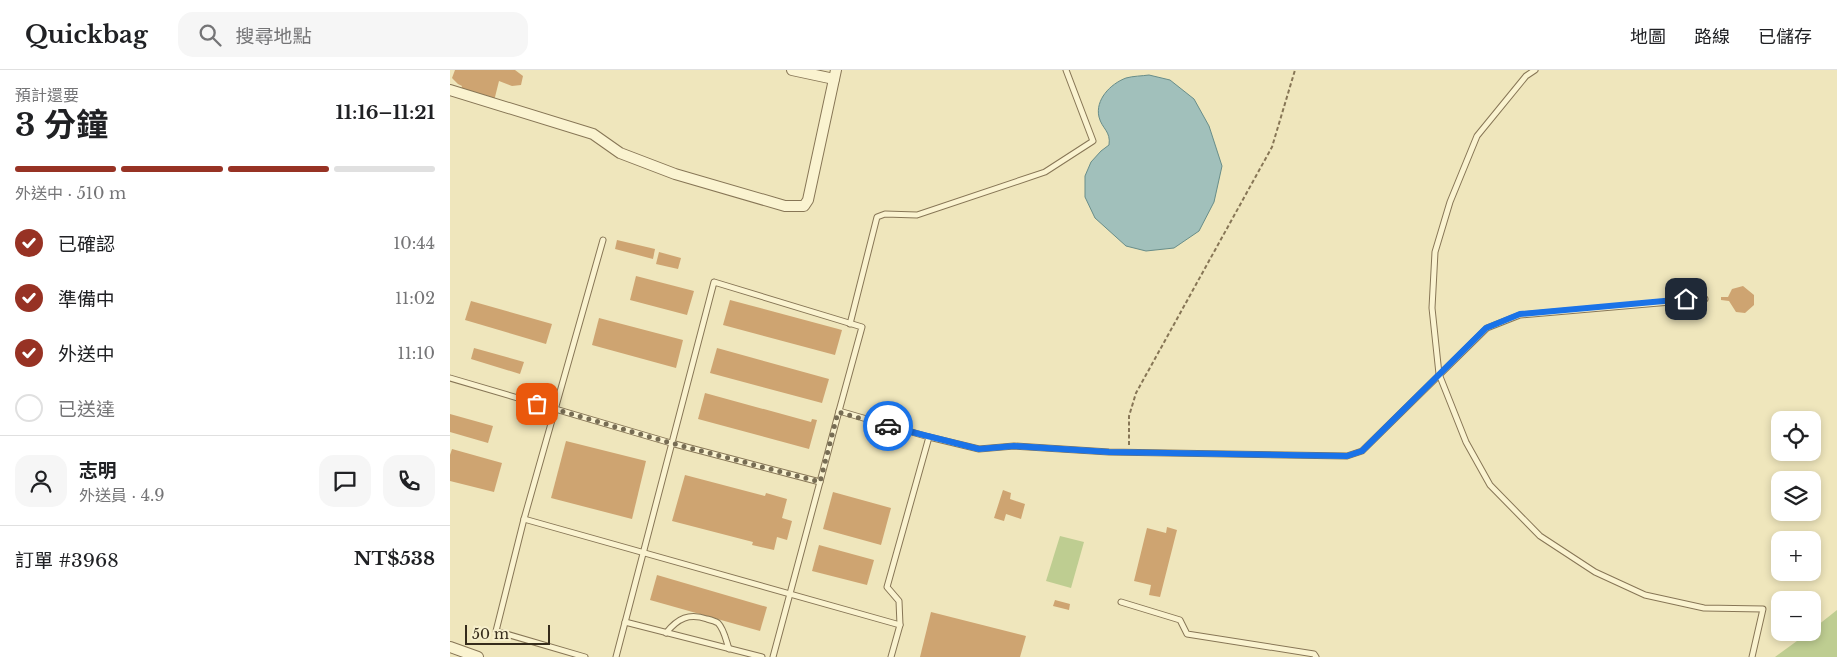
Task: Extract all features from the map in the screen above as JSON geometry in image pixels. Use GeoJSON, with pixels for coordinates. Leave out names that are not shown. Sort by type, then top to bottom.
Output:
{"type":"FeatureCollection","features":[{"type":"Feature","properties":{"kind":"street"},"geometry":{"type":"LineString","coordinates":[[450,90],[593,134],[620,153],[676,174],[785,206],[804,206],[808,200],[835,75],[792,70]]}},
{"type":"Feature","properties":{"kind":"street"},"geometry":{"type":"LineString","coordinates":[[450,647],[478,657]]}},
{"type":"Feature","properties":{"kind":"lane"},"geometry":{"type":"LineString","coordinates":[[850,324],[876,217],[885,214],[917,215],[1045,172],[1093,141],[1066,70]]}},
{"type":"Feature","properties":{"kind":"lane"},"geometry":{"type":"LineString","coordinates":[[1535,70],[1526,76],[1478,136],[1450,202],[1434,252],[1432,308],[1439,374],[1466,442],[1490,485],[1540,536],[1595,572],[1645,595],[1704,608],[1763,609],[1752,657]]}},
{"type":"Feature","properties":{"kind":"lane"},"geometry":{"type":"LineString","coordinates":[[586,657],[496,631],[524,518],[603,240]]}},
{"type":"Feature","properties":{"kind":"lane"},"geometry":{"type":"LineString","coordinates":[[616,657],[714,282],[862,327],[773,657]]}},
{"type":"Feature","properties":{"kind":"lane"},"geometry":{"type":"LineString","coordinates":[[838,412],[979,449],[1014,446],[1129,453],[1347,456],[1362,451],[1439,374],[1453,363],[1486,328],[1520,314],[1705,299]]}},
{"type":"Feature","properties":{"kind":"lane"},"geometry":{"type":"LineString","coordinates":[[450,378],[671,443],[820,482]]}},
{"type":"Feature","properties":{"kind":"lane"},"geometry":{"type":"LineString","coordinates":[[891,657],[900,625],[899,601],[887,587],[929,437]]}},
{"type":"Feature","properties":{"kind":"lane"},"geometry":{"type":"LineString","coordinates":[[524,518],[900,625]]}},
{"type":"Feature","properties":{"kind":"lane"},"geometry":{"type":"LineString","coordinates":[[1121,602],[1180,620],[1187,634],[1314,654],[1316,657]]}},
{"type":"Feature","properties":{"kind":"lane"},"geometry":{"type":"LineString","coordinates":[[666,633],[681,618],[691,615],[704,617],[717,622],[722,629],[729,648]]}},
{"type":"Feature","properties":{"kind":"lane"},"geometry":{"type":"LineString","coordinates":[[625,622],[762,657]]}},
{"type":"Feature","properties":{"kind":"path"},"geometry":{"type":"LineString","coordinates":[[1129,453],[1129,416],[1136,393],[1272,147],[1295,70]]}},
{"type":"Feature","properties":{"kind":"green space"},"geometry":{"type":"Polygon","coordinates":[[[1060,536],[1084,542],[1071,588],[1046,581],[1060,536]]]}},
{"type":"Feature","properties":{"kind":"green space"},"geometry":{"type":"Polygon","coordinates":[[[1837,610],[1837,657],[1775,657],[1797,641],[1821,641],[1821,623],[1837,610]]]}},
{"type":"Feature","properties":{"kind":"water"},"geometry":{"type":"Polygon","coordinates":[[[1149,75],[1170,80],[1194,99],[1209,126],[1222,166],[1214,202],[1199,231],[1174,248],[1146,251],[1126,246],[1095,218],[1085,197],[1085,176],[1091,162],[1109,145],[1109,136],[1100,121],[1098,111],[1105,93],[1114,84],[1129,77],[1149,75]]]}},
{"type":"Feature","properties":{"kind":"building"},"geometry":{"type":"Polygon","coordinates":[[[455,70],[515,70],[523,76],[521,85],[512,86],[499,81],[494,101],[461,89],[462,86],[452,78],[455,70]]]}},
{"type":"Feature","properties":{"kind":"building"},"geometry":{"type":"Polygon","coordinates":[[[617,240],[655,249],[653,259],[615,249],[617,240]]]}},
{"type":"Feature","properties":{"kind":"building"},"geometry":{"type":"Polygon","coordinates":[[[659,252],[681,258],[678,269],[656,264],[659,252]]]}},
{"type":"Feature","properties":{"kind":"building"},"geometry":{"type":"Polygon","coordinates":[[[636,276],[694,291],[687,315],[630,300],[636,276]]]}},
{"type":"Feature","properties":{"kind":"building"},"geometry":{"type":"Polygon","coordinates":[[[1743,286],[1754,295],[1754,305],[1745,313],[1736,312],[1729,301],[1721,300],[1721,297],[1728,297],[1732,289],[1743,286]]]}},
{"type":"Feature","properties":{"kind":"building"},"geometry":{"type":"Polygon","coordinates":[[[730,300],[842,330],[835,355],[723,325],[730,300]]]}},
{"type":"Feature","properties":{"kind":"building"},"geometry":{"type":"Polygon","coordinates":[[[471,301],[552,324],[546,344],[465,320],[471,301]]]}},
{"type":"Feature","properties":{"kind":"building"},"geometry":{"type":"Polygon","coordinates":[[[599,318],[683,340],[676,368],[592,345],[599,318]]]}},
{"type":"Feature","properties":{"kind":"building"},"geometry":{"type":"Polygon","coordinates":[[[474,348],[524,362],[520,374],[471,359],[474,348]]]}},
{"type":"Feature","properties":{"kind":"building"},"geometry":{"type":"Polygon","coordinates":[[[717,348],[829,379],[822,403],[710,373],[717,348]]]}},
{"type":"Feature","properties":{"kind":"building"},"geometry":{"type":"Polygon","coordinates":[[[705,393],[811,422],[812,419],[817,420],[809,449],[698,419],[705,393]]]}},
{"type":"Feature","properties":{"kind":"building"},"geometry":{"type":"Polygon","coordinates":[[[450,414],[493,426],[488,443],[450,432],[450,414]]]}},
{"type":"Feature","properties":{"kind":"building"},"geometry":{"type":"Polygon","coordinates":[[[566,441],[646,461],[632,519],[551,498],[566,441]]]}},
{"type":"Feature","properties":{"kind":"building"},"geometry":{"type":"Polygon","coordinates":[[[452,449],[502,463],[494,492],[450,481],[450,455],[452,449]]]}},
{"type":"Feature","properties":{"kind":"building"},"geometry":{"type":"Polygon","coordinates":[[[685,475],[765,496],[766,493],[787,499],[782,518],[792,521],[787,540],[777,537],[774,550],[752,545],[753,542],[672,521],[685,475]]]}},
{"type":"Feature","properties":{"kind":"building"},"geometry":{"type":"Polygon","coordinates":[[[1003,490],[1011,493],[1010,499],[1025,504],[1021,519],[1006,514],[1004,521],[994,518],[1003,490]]]}},
{"type":"Feature","properties":{"kind":"building"},"geometry":{"type":"Polygon","coordinates":[[[833,492],[891,508],[881,545],[823,529],[833,492]]]}},
{"type":"Feature","properties":{"kind":"building"},"geometry":{"type":"Polygon","coordinates":[[[1167,527],[1177,530],[1160,597],[1149,595],[1151,585],[1134,581],[1147,528],[1166,533],[1167,527]]]}},
{"type":"Feature","properties":{"kind":"building"},"geometry":{"type":"Polygon","coordinates":[[[819,545],[874,560],[867,585],[812,571],[819,545]]]}},
{"type":"Feature","properties":{"kind":"building"},"geometry":{"type":"Polygon","coordinates":[[[657,575],[767,607],[760,631],[650,600],[657,575]]]}},
{"type":"Feature","properties":{"kind":"building"},"geometry":{"type":"Polygon","coordinates":[[[1055,600],[1070,604],[1069,610],[1053,606],[1055,600]]]}},
{"type":"Feature","properties":{"kind":"building"},"geometry":{"type":"Polygon","coordinates":[[[931,612],[1026,636],[1020,657],[920,657],[931,612]]]}},
{"type":"Feature","properties":{"kind":"way so far"},"geometry":{"type":"LineString","coordinates":[[537,404],[671,443],[820,482],[838,412],[888,426]]}},
{"type":"Feature","properties":{"kind":"route"},"geometry":{"type":"LineString","coordinates":[[888,426],[979,449],[1014,446],[1109,452],[1347,456],[1362,451],[1439,374],[1453,363],[1486,328],[1520,314],[1686,299]]}}]}
